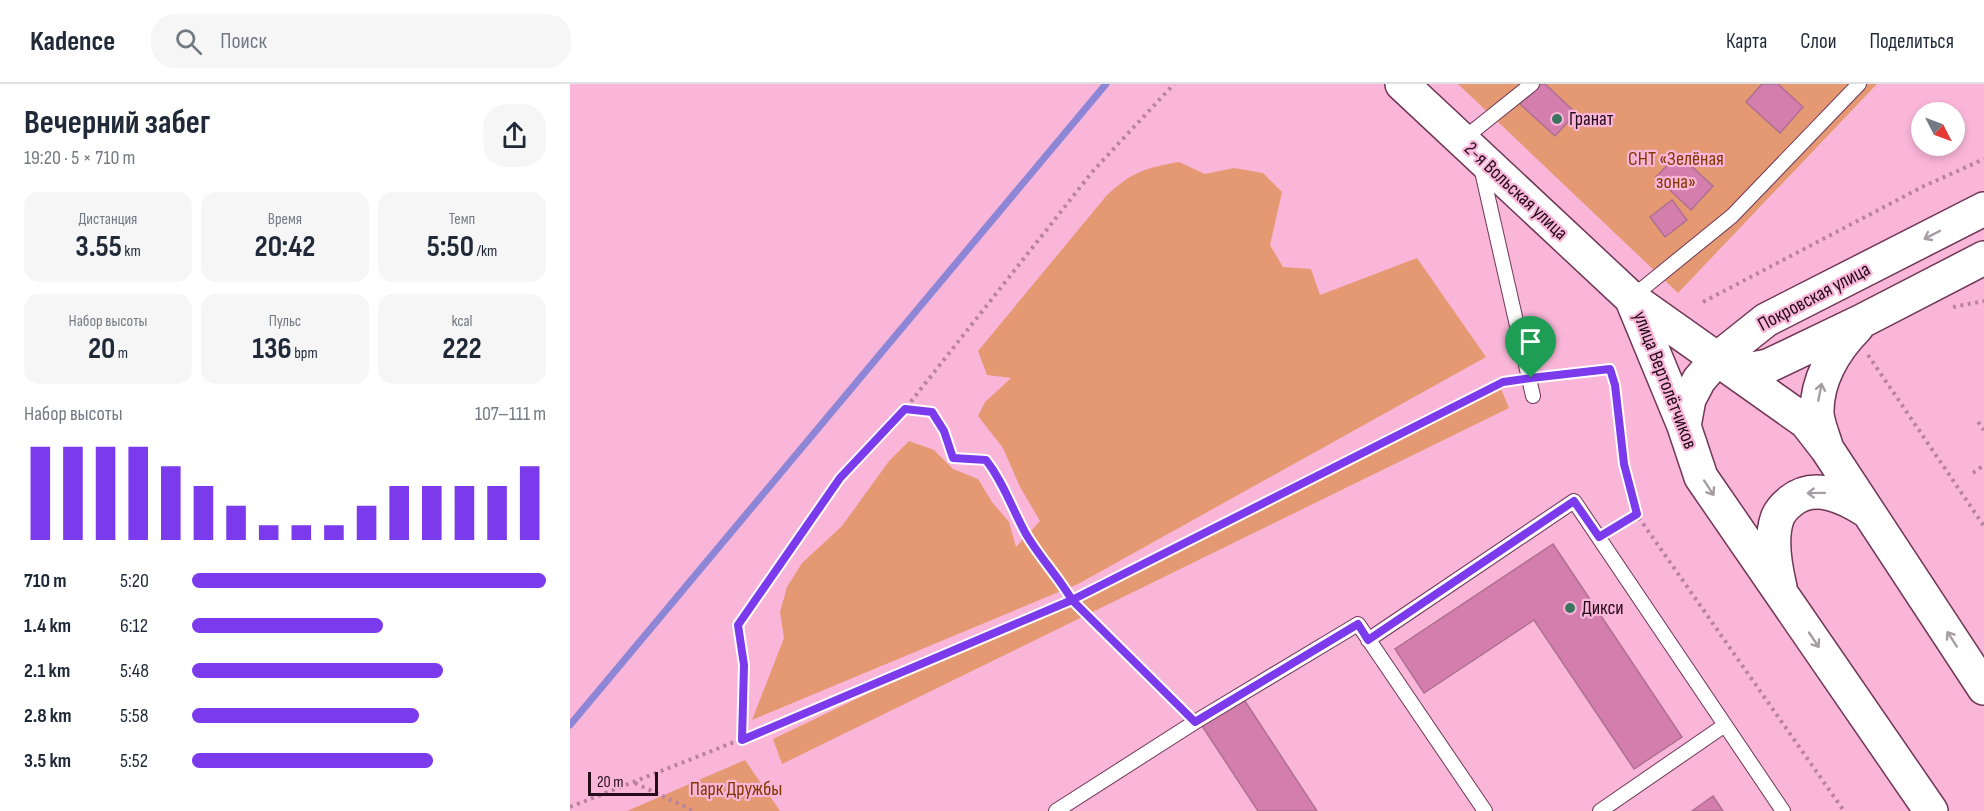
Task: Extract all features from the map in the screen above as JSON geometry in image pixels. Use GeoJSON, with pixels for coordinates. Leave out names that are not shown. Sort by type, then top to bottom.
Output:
{"type":"FeatureCollection","features":[{"type":"Feature","properties":{"kind":"main road","name":"2-я Вольская улица"},"geometry":{"type":"LineString","coordinates":[[1402,84],[1470,148],[1503,200],[1631,298]]}},
{"type":"Feature","properties":{"kind":"main road","name":"Покровская улица"},"geometry":{"type":"LineString","coordinates":[[1684,426],[1689,399],[1699,380],[1727,365],[1766,320],[1984,209]]}},
{"type":"Feature","properties":{"kind":"main road","name":"Покровская улица"},"geometry":{"type":"LineString","coordinates":[[1827,449],[1817,416],[1819,393],[1825,372],[1837,350],[1866,334],[1984,258]]}},
{"type":"Feature","properties":{"kind":"main road","name":"улица Вертолётчиков"},"geometry":{"type":"LineString","coordinates":[[1631,298],[1806,422],[1827,449],[1984,688]]}},
{"type":"Feature","properties":{"kind":"main road","name":"улица Вертолётчиков"},"geometry":{"type":"LineString","coordinates":[[1631,298],[1684,426],[1701,477],[1931,811]]}},
{"type":"Feature","properties":{"kind":"main road","name":"Покровская улица"},"geometry":{"type":"LineString","coordinates":[[1727,365],[1768,366],[1866,334]]}},
{"type":"Feature","properties":{"kind":"main road"},"geometry":{"type":"LineString","coordinates":[[1781,592],[1774,554],[1774,532],[1777,516],[1787,504],[1800,494],[1817,491],[1853,502],[1869,513]]}},
{"type":"Feature","properties":{"kind":"lane"},"geometry":{"type":"LineString","coordinates":[[1470,148],[1532,84]]}},
{"type":"Feature","properties":{"kind":"lane"},"geometry":{"type":"LineString","coordinates":[[1631,298],[1732,216],[1859,84]]}},
{"type":"Feature","properties":{"kind":"lane"},"geometry":{"type":"LineString","coordinates":[[1503,200],[1533,396]]}},
{"type":"Feature","properties":{"kind":"lane"},"geometry":{"type":"LineString","coordinates":[[1368,640],[1574,501],[1783,811]]}},
{"type":"Feature","properties":{"kind":"lane"},"geometry":{"type":"LineString","coordinates":[[1056,811],[1195,722],[1358,624],[1485,811]]}},
{"type":"Feature","properties":{"kind":"lane"},"geometry":{"type":"LineString","coordinates":[[1600,811],[1725,725]]}},
{"type":"Feature","properties":{"kind":"path"},"geometry":{"type":"LineString","coordinates":[[742,740],[744,665],[738,625],[840,478],[905,409],[1093,171],[1174,84]]}},
{"type":"Feature","properties":{"kind":"path"},"geometry":{"type":"LineString","coordinates":[[1703,302],[1924,186],[1984,159]]}},
{"type":"Feature","properties":{"kind":"path"},"geometry":{"type":"LineString","coordinates":[[1866,334],[1865,351],[1984,526]]}},
{"type":"Feature","properties":{"kind":"path"},"geometry":{"type":"LineString","coordinates":[[570,807],[742,740],[1072,600],[1503,382],[1610,369],[1615,385],[1624,464],[1637,514],[1844,811]]}},
{"type":"Feature","properties":{"kind":"path"},"geometry":{"type":"LineString","coordinates":[[905,409],[932,412],[944,431],[953,458],[986,460],[999,476],[1024,531],[1040,557],[1059,578],[1072,600],[1195,722]]}},
{"type":"Feature","properties":{"kind":"path"},"geometry":{"type":"LineString","coordinates":[[1978,422],[1984,430]]}},
{"type":"Feature","properties":{"kind":"path"},"geometry":{"type":"LineString","coordinates":[[1973,473],[1984,465]]}},
{"type":"Feature","properties":{"kind":"path"},"geometry":{"type":"LineString","coordinates":[[1599,537],[1637,514]]}},
{"type":"Feature","properties":{"kind":"path"},"geometry":{"type":"LineString","coordinates":[[634,783],[694,811]]}},
{"type":"Feature","properties":{"kind":"green space","name":"СНТ «Зелёная зона»"},"geometry":{"type":"Polygon","coordinates":[[[1458,84],[1877,84],[1678,293],[1458,84]]]}},
{"type":"Feature","properties":{"kind":"green space"},"geometry":{"type":"Polygon","coordinates":[[[1179,162],[1205,174],[1234,168],[1263,173],[1282,192],[1270,245],[1283,267],[1311,269],[1320,295],[1417,258],[1486,357],[1078,584],[752,720],[784,638],[780,612],[787,587],[802,563],[842,526],[889,461],[909,441],[934,450],[953,469],[978,479],[992,502],[1009,522],[1016,547],[1040,521],[1020,487],[1003,448],[978,416],[985,402],[1011,378],[987,375],[978,351],[1107,195],[1140,172],[1179,162]]]}},
{"type":"Feature","properties":{"kind":"green space"},"geometry":{"type":"Polygon","coordinates":[[[1501,389],[1509,408],[782,764],[773,739],[1501,389]]]}},
{"type":"Feature","properties":{"kind":"green space","name":"Парк Дружбы"},"geometry":{"type":"Polygon","coordinates":[[[745,760],[780,811],[627,811],[745,760]]]}},
{"type":"Feature","properties":{"kind":"building"},"geometry":{"type":"Polygon","coordinates":[[[1538,84],[1545,84],[1576,113],[1555,136],[1520,104],[1538,84]]]}},
{"type":"Feature","properties":{"kind":"building"},"geometry":{"type":"Polygon","coordinates":[[[1762,84],[1778,84],[1803,107],[1780,133],[1746,102],[1762,84]]]}},
{"type":"Feature","properties":{"kind":"building"},"geometry":{"type":"Polygon","coordinates":[[[1678,154],[1713,186],[1691,210],[1656,177],[1678,154]]]}},
{"type":"Feature","properties":{"kind":"building"},"geometry":{"type":"Polygon","coordinates":[[[1672,200],[1687,220],[1665,237],[1650,217],[1672,200]]]}},
{"type":"Feature","properties":{"kind":"building"},"geometry":{"type":"Polygon","coordinates":[[[1553,544],[1682,737],[1634,769],[1534,620],[1424,693],[1395,649],[1553,544]]]}},
{"type":"Feature","properties":{"kind":"building"},"geometry":{"type":"Polygon","coordinates":[[[1243,698],[1317,811],[1258,811],[1202,726],[1243,698]]]}},
{"type":"Feature","properties":{"kind":"building"},"geometry":{"type":"Polygon","coordinates":[[[1713,796],[1723,811],[1692,811],[1713,796]]]}},
{"type":"Feature","properties":{"kind":"waterway"},"geometry":{"type":"LineString","coordinates":[[570,725],[1106,84]]}},
{"type":"Feature","properties":{"kind":"place","name":"Гранат"},"geometry":{"type":"Point","coordinates":[1557,119]}},
{"type":"Feature","properties":{"kind":"place","name":"Дикси"},"geometry":{"type":"Point","coordinates":[1570,608]}},
{"type":"Feature","properties":{"kind":"route"},"geometry":{"type":"LineString","coordinates":[[1531,378],[1503,382],[1072,600],[1059,578],[1040,557],[1024,531],[999,476],[986,460],[953,458],[944,431],[932,412],[905,409],[840,478],[738,625],[744,665],[742,740],[1072,600],[1149,679],[1195,722],[1358,624],[1368,640],[1574,501],[1599,537],[1637,514],[1624,464],[1615,385],[1610,369],[1531,378]]}}]}
